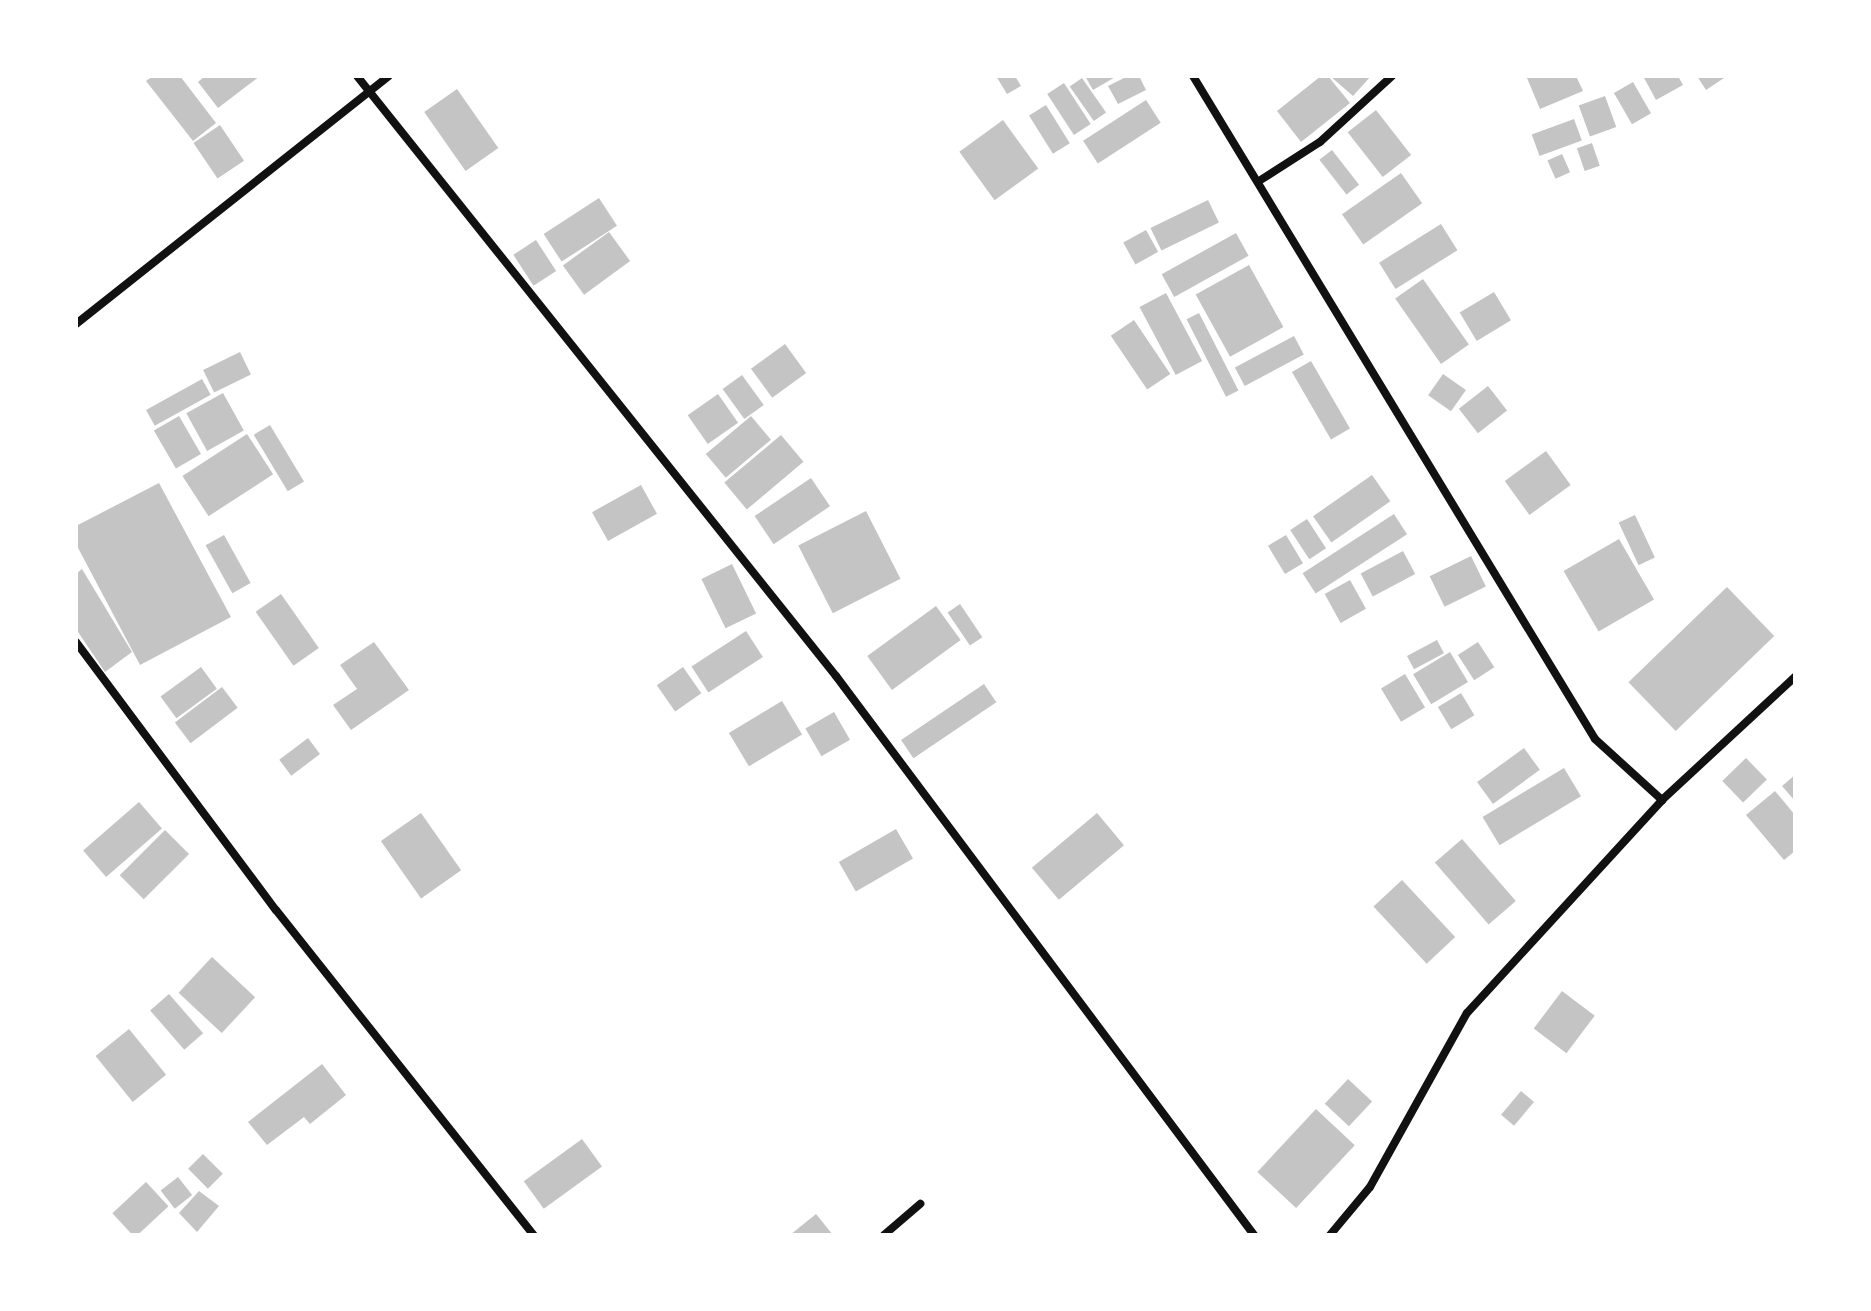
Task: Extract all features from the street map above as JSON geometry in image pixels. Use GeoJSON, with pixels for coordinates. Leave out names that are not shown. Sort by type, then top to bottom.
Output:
{"type":"FeatureCollection","features":[{"type":"Feature","properties":{"kind":"street"},"geometry":{"type":"LineString","coordinates":[[357,76],[836,676],[1254,1235]]}},
{"type":"Feature","properties":{"kind":"street"},"geometry":{"type":"LineString","coordinates":[[76,324],[367,90],[389,76]]}},
{"type":"Feature","properties":{"kind":"street"},"geometry":{"type":"LineString","coordinates":[[1193,76],[1595,739],[1662,800]]}},
{"type":"Feature","properties":{"kind":"street"},"geometry":{"type":"LineString","coordinates":[[1259,181],[1320,142],[1392,76]]}},
{"type":"Feature","properties":{"kind":"street"},"geometry":{"type":"LineString","coordinates":[[76,642],[276,910],[534,1235]]}},
{"type":"Feature","properties":{"kind":"street"},"geometry":{"type":"LineString","coordinates":[[1330,1235],[1370,1187],[1467,1013],[1662,800],[1795,677]]}},
{"type":"Feature","properties":{"kind":"street"},"geometry":{"type":"LineString","coordinates":[[884,1235],[920,1204]]}},
{"type":"Feature","properties":{"kind":"building"},"geometry":{"type":"Polygon","coordinates":[[[153,76],[180,76],[216,123],[193,141],[146,81],[153,76]]]}},
{"type":"Feature","properties":{"kind":"building"},"geometry":{"type":"Polygon","coordinates":[[[205,76],[260,76],[218,108],[198,82],[205,76]]]}},
{"type":"Feature","properties":{"kind":"building"},"geometry":{"type":"Polygon","coordinates":[[[996,76],[1015,76],[1021,86],[1007,94],[996,76]]]}},
{"type":"Feature","properties":{"kind":"building"},"geometry":{"type":"Polygon","coordinates":[[[1085,76],[1117,76],[1093,90],[1085,76]]]}},
{"type":"Feature","properties":{"kind":"building"},"geometry":{"type":"Polygon","coordinates":[[[1128,76],[1139,76],[1146,90],[1118,104],[1108,86],[1128,76]]]}},
{"type":"Feature","properties":{"kind":"building"},"geometry":{"type":"Polygon","coordinates":[[[1321,76],[1328,76],[1350,103],[1301,142],[1277,111],[1321,76]]]}},
{"type":"Feature","properties":{"kind":"building"},"geometry":{"type":"Polygon","coordinates":[[[1330,76],[1371,76],[1353,96],[1330,76]]]}},
{"type":"Feature","properties":{"kind":"building"},"geometry":{"type":"Polygon","coordinates":[[[1576,76],[1583,91],[1540,109],[1527,78],[1576,76]]]}},
{"type":"Feature","properties":{"kind":"building"},"geometry":{"type":"Polygon","coordinates":[[[1643,76],[1678,76],[1683,85],[1656,100],[1643,76]]]}},
{"type":"Feature","properties":{"kind":"building"},"geometry":{"type":"Polygon","coordinates":[[[1697,76],[1727,76],[1706,90],[1697,76]]]}},
{"type":"Feature","properties":{"kind":"building"},"geometry":{"type":"Polygon","coordinates":[[[1082,78],[1106,112],[1094,121],[1070,87],[1082,78]]]}},
{"type":"Feature","properties":{"kind":"building"},"geometry":{"type":"Polygon","coordinates":[[[1633,82],[1651,113],[1632,124],[1614,93],[1633,82]]]}},
{"type":"Feature","properties":{"kind":"building"},"geometry":{"type":"Polygon","coordinates":[[[1064,83],[1091,124],[1074,135],[1047,94],[1064,83]]]}},
{"type":"Feature","properties":{"kind":"building"},"geometry":{"type":"Polygon","coordinates":[[[457,89],[498,148],[466,171],[424,112],[457,89]]]}},
{"type":"Feature","properties":{"kind":"building"},"geometry":{"type":"Polygon","coordinates":[[[1605,96],[1616,127],[1590,137],[1579,106],[1605,96]]]}},
{"type":"Feature","properties":{"kind":"building"},"geometry":{"type":"Polygon","coordinates":[[[1146,100],[1161,123],[1098,163],[1083,141],[1146,100]]]}},
{"type":"Feature","properties":{"kind":"building"},"geometry":{"type":"Polygon","coordinates":[[[1046,105],[1070,143],[1053,154],[1029,116],[1046,105]]]}},
{"type":"Feature","properties":{"kind":"building"},"geometry":{"type":"Polygon","coordinates":[[[1376,110],[1411,155],[1383,177],[1348,132],[1376,110]]]}},
{"type":"Feature","properties":{"kind":"building"},"geometry":{"type":"Polygon","coordinates":[[[1574,119],[1582,141],[1540,156],[1532,134],[1574,119]]]}},
{"type":"Feature","properties":{"kind":"building"},"geometry":{"type":"Polygon","coordinates":[[[1003,120],[1038,169],[995,200],[959,152],[1003,120]]]}},
{"type":"Feature","properties":{"kind":"building"},"geometry":{"type":"Polygon","coordinates":[[[220,125],[244,161],[218,179],[193,143],[220,125]]]}},
{"type":"Feature","properties":{"kind":"building"},"geometry":{"type":"Polygon","coordinates":[[[1592,143],[1600,166],[1585,171],[1577,148],[1592,143]]]}},
{"type":"Feature","properties":{"kind":"building"},"geometry":{"type":"Polygon","coordinates":[[[1332,150],[1359,185],[1346,195],[1319,160],[1332,150]]]}},
{"type":"Feature","properties":{"kind":"building"},"geometry":{"type":"Polygon","coordinates":[[[1562,154],[1570,172],[1556,179],[1547,161],[1562,154]]]}},
{"type":"Feature","properties":{"kind":"building"},"geometry":{"type":"Polygon","coordinates":[[[1401,173],[1422,203],[1363,245],[1342,214],[1401,173]]]}},
{"type":"Feature","properties":{"kind":"building"},"geometry":{"type":"Polygon","coordinates":[[[599,198],[617,226],[562,262],[544,234],[599,198]]]}},
{"type":"Feature","properties":{"kind":"building"},"geometry":{"type":"Polygon","coordinates":[[[1208,200],[1219,222],[1161,251],[1150,228],[1208,200]]]}},
{"type":"Feature","properties":{"kind":"building"},"geometry":{"type":"Polygon","coordinates":[[[1441,224],[1457,250],[1396,289],[1379,263],[1441,224]]]}},
{"type":"Feature","properties":{"kind":"building"},"geometry":{"type":"Polygon","coordinates":[[[1146,230],[1158,252],[1135,264],[1123,243],[1146,230]]]}},
{"type":"Feature","properties":{"kind":"building"},"geometry":{"type":"Polygon","coordinates":[[[609,232],[630,261],[584,295],[563,266],[609,232]]]}},
{"type":"Feature","properties":{"kind":"building"},"geometry":{"type":"Polygon","coordinates":[[[1236,233],[1249,256],[1174,297],[1162,274],[1236,233]]]}},
{"type":"Feature","properties":{"kind":"building"},"geometry":{"type":"Polygon","coordinates":[[[536,240],[556,271],[534,286],[513,255],[536,240]]]}},
{"type":"Feature","properties":{"kind":"building"},"geometry":{"type":"Polygon","coordinates":[[[1249,265],[1283,327],[1230,357],[1196,295],[1249,265]]]}},
{"type":"Feature","properties":{"kind":"building"},"geometry":{"type":"Polygon","coordinates":[[[1423,279],[1469,345],[1441,364],[1395,299],[1423,279]]]}},
{"type":"Feature","properties":{"kind":"building"},"geometry":{"type":"Polygon","coordinates":[[[1494,292],[1511,320],[1477,341],[1460,313],[1494,292]]]}},
{"type":"Feature","properties":{"kind":"building"},"geometry":{"type":"Polygon","coordinates":[[[1166,293],[1202,361],[1176,375],[1140,307],[1166,293]]]}},
{"type":"Feature","properties":{"kind":"building"},"geometry":{"type":"Polygon","coordinates":[[[1199,313],[1238,391],[1226,397],[1187,319],[1199,313]]]}},
{"type":"Feature","properties":{"kind":"building"},"geometry":{"type":"Polygon","coordinates":[[[1134,320],[1170,374],[1147,390],[1111,336],[1134,320]]]}},
{"type":"Feature","properties":{"kind":"building"},"geometry":{"type":"Polygon","coordinates":[[[1294,336],[1304,355],[1245,386],[1235,367],[1294,336]]]}},
{"type":"Feature","properties":{"kind":"building"},"geometry":{"type":"Polygon","coordinates":[[[785,344],[806,373],[772,398],[751,369],[785,344]]]}},
{"type":"Feature","properties":{"kind":"building"},"geometry":{"type":"Polygon","coordinates":[[[240,352],[251,374],[214,392],[203,370],[240,352]]]}},
{"type":"Feature","properties":{"kind":"building"},"geometry":{"type":"Polygon","coordinates":[[[1311,361],[1350,429],[1331,440],[1292,372],[1311,361]]]}},
{"type":"Feature","properties":{"kind":"building"},"geometry":{"type":"Polygon","coordinates":[[[1443,374],[1466,390],[1451,411],[1428,395],[1443,374]]]}},
{"type":"Feature","properties":{"kind":"building"},"geometry":{"type":"Polygon","coordinates":[[[742,375],[764,405],[744,419],[723,389],[742,375]]]}},
{"type":"Feature","properties":{"kind":"building"},"geometry":{"type":"Polygon","coordinates":[[[202,379],[211,395],[155,426],[146,410],[202,379]]]}},
{"type":"Feature","properties":{"kind":"building"},"geometry":{"type":"Polygon","coordinates":[[[1488,386],[1507,410],[1478,433],[1459,409],[1488,386]]]}},
{"type":"Feature","properties":{"kind":"building"},"geometry":{"type":"Polygon","coordinates":[[[223,393],[244,431],[207,451],[186,413],[223,393]]]}},
{"type":"Feature","properties":{"kind":"building"},"geometry":{"type":"Polygon","coordinates":[[[718,394],[738,423],[708,444],[688,415],[718,394]]]}},
{"type":"Feature","properties":{"kind":"building"},"geometry":{"type":"Polygon","coordinates":[[[179,416],[201,454],[176,469],[154,430],[179,416]]]}},
{"type":"Feature","properties":{"kind":"building"},"geometry":{"type":"Polygon","coordinates":[[[751,416],[771,440],[726,478],[706,454],[751,416]]]}},
{"type":"Feature","properties":{"kind":"building"},"geometry":{"type":"Polygon","coordinates":[[[270,425],[304,482],[288,491],[254,435],[270,425]]]}},
{"type":"Feature","properties":{"kind":"building"},"geometry":{"type":"Polygon","coordinates":[[[247,434],[273,474],[209,516],[182,476],[247,434]]]}},
{"type":"Feature","properties":{"kind":"building"},"geometry":{"type":"Polygon","coordinates":[[[781,435],[803,462],[747,509],[724,483],[781,435]]]}},
{"type":"Feature","properties":{"kind":"building"},"geometry":{"type":"Polygon","coordinates":[[[1546,451],[1571,485],[1529,515],[1505,481],[1546,451]]]}},
{"type":"Feature","properties":{"kind":"building"},"geometry":{"type":"Polygon","coordinates":[[[1372,475],[1390,501],[1331,543],[1313,516],[1372,475]]]}},
{"type":"Feature","properties":{"kind":"building"},"geometry":{"type":"Polygon","coordinates":[[[811,478],[830,506],[774,544],[755,516],[811,478]]]}},
{"type":"Feature","properties":{"kind":"building"},"geometry":{"type":"Polygon","coordinates":[[[159,483],[231,617],[140,665],[76,544],[76,526],[159,483]]]}},
{"type":"Feature","properties":{"kind":"building"},"geometry":{"type":"Polygon","coordinates":[[[641,485],[657,514],[608,541],[592,512],[641,485]]]}},
{"type":"Feature","properties":{"kind":"building"},"geometry":{"type":"Polygon","coordinates":[[[866,511],[901,579],[833,613],[798,546],[866,511]]]}},
{"type":"Feature","properties":{"kind":"building"},"geometry":{"type":"Polygon","coordinates":[[[1394,514],[1407,534],[1316,593],[1303,573],[1394,514]]]}},
{"type":"Feature","properties":{"kind":"building"},"geometry":{"type":"Polygon","coordinates":[[[1635,515],[1655,558],[1639,565],[1619,523],[1635,515]]]}},
{"type":"Feature","properties":{"kind":"building"},"geometry":{"type":"Polygon","coordinates":[[[1307,519],[1326,548],[1309,559],[1290,530],[1307,519]]]}},
{"type":"Feature","properties":{"kind":"building"},"geometry":{"type":"Polygon","coordinates":[[[224,535],[251,583],[232,593],[206,545],[224,535]]]}},
{"type":"Feature","properties":{"kind":"building"},"geometry":{"type":"Polygon","coordinates":[[[1286,535],[1303,563],[1285,574],[1268,546],[1286,535]]]}},
{"type":"Feature","properties":{"kind":"building"},"geometry":{"type":"Polygon","coordinates":[[[1619,539],[1654,600],[1599,632],[1564,571],[1619,539]]]}},
{"type":"Feature","properties":{"kind":"building"},"geometry":{"type":"Polygon","coordinates":[[[1403,551],[1415,574],[1373,596],[1361,574],[1403,551]]]}},
{"type":"Feature","properties":{"kind":"building"},"geometry":{"type":"Polygon","coordinates":[[[1471,556],[1486,587],[1445,607],[1430,576],[1471,556]]]}},
{"type":"Feature","properties":{"kind":"building"},"geometry":{"type":"Polygon","coordinates":[[[732,564],[756,613],[726,628],[701,579],[732,564]]]}},
{"type":"Feature","properties":{"kind":"building"},"geometry":{"type":"Polygon","coordinates":[[[82,569],[132,652],[105,672],[76,629],[76,574],[82,569]]]}},
{"type":"Feature","properties":{"kind":"building"},"geometry":{"type":"Polygon","coordinates":[[[1350,580],[1366,609],[1341,623],[1325,594],[1350,580]]]}},
{"type":"Feature","properties":{"kind":"building"},"geometry":{"type":"Polygon","coordinates":[[[1727,587],[1774,636],[1676,731],[1628,682],[1727,587]]]}},
{"type":"Feature","properties":{"kind":"building"},"geometry":{"type":"Polygon","coordinates":[[[281,594],[319,648],[293,666],[256,612],[281,594]]]}},
{"type":"Feature","properties":{"kind":"building"},"geometry":{"type":"Polygon","coordinates":[[[960,604],[982,637],[970,646],[948,612],[960,604]]]}},
{"type":"Feature","properties":{"kind":"building"},"geometry":{"type":"Polygon","coordinates":[[[936,606],[961,640],[892,690],[867,656],[936,606]]]}},
{"type":"Feature","properties":{"kind":"building"},"geometry":{"type":"Polygon","coordinates":[[[746,631],[763,657],[708,692],[691,666],[746,631]]]}},
{"type":"Feature","properties":{"kind":"building"},"geometry":{"type":"Polygon","coordinates":[[[1437,640],[1444,653],[1414,669],[1407,656],[1437,640]]]}},
{"type":"Feature","properties":{"kind":"building"},"geometry":{"type":"Polygon","coordinates":[[[374,642],[409,690],[351,730],[333,705],[357,689],[340,665],[374,642]]]}},
{"type":"Feature","properties":{"kind":"building"},"geometry":{"type":"Polygon","coordinates":[[[1478,642],[1494,667],[1474,680],[1458,655],[1478,642]]]}},
{"type":"Feature","properties":{"kind":"building"},"geometry":{"type":"Polygon","coordinates":[[[1450,652],[1468,682],[1431,704],[1413,674],[1450,652]]]}},
{"type":"Feature","properties":{"kind":"building"},"geometry":{"type":"Polygon","coordinates":[[[201,667],[217,689],[176,718],[161,696],[201,667]]]}},
{"type":"Feature","properties":{"kind":"building"},"geometry":{"type":"Polygon","coordinates":[[[683,667],[701,693],[675,712],[657,685],[683,667]]]}},
{"type":"Feature","properties":{"kind":"building"},"geometry":{"type":"Polygon","coordinates":[[[1405,674],[1425,707],[1401,722],[1381,688],[1405,674]]]}},
{"type":"Feature","properties":{"kind":"building"},"geometry":{"type":"Polygon","coordinates":[[[984,684],[996,702],[913,758],[901,740],[984,684]]]}},
{"type":"Feature","properties":{"kind":"building"},"geometry":{"type":"Polygon","coordinates":[[[222,687],[238,708],[191,743],[175,723],[222,687]]]}},
{"type":"Feature","properties":{"kind":"building"},"geometry":{"type":"Polygon","coordinates":[[[1461,693],[1474,715],[1451,729],[1438,707],[1461,693]]]}},
{"type":"Feature","properties":{"kind":"building"},"geometry":{"type":"Polygon","coordinates":[[[782,701],[802,734],[749,766],[729,733],[782,701]]]}},
{"type":"Feature","properties":{"kind":"building"},"geometry":{"type":"Polygon","coordinates":[[[834,712],[850,740],[821,756],[805,728],[834,712]]]}},
{"type":"Feature","properties":{"kind":"building"},"geometry":{"type":"Polygon","coordinates":[[[308,738],[320,754],[291,776],[279,760],[308,738]]]}},
{"type":"Feature","properties":{"kind":"building"},"geometry":{"type":"Polygon","coordinates":[[[1524,748],[1540,770],[1493,804],[1477,782],[1524,748]]]}},
{"type":"Feature","properties":{"kind":"building"},"geometry":{"type":"Polygon","coordinates":[[[1746,758],[1767,780],[1743,803],[1722,781],[1746,758]]]}},
{"type":"Feature","properties":{"kind":"building"},"geometry":{"type":"Polygon","coordinates":[[[1564,768],[1581,796],[1500,845],[1483,817],[1564,768]]]}},
{"type":"Feature","properties":{"kind":"building"},"geometry":{"type":"Polygon","coordinates":[[[1795,775],[1795,801],[1782,786],[1795,775]]]}},
{"type":"Feature","properties":{"kind":"building"},"geometry":{"type":"Polygon","coordinates":[[[1775,791],[1795,815],[1795,851],[1784,860],[1746,815],[1775,791]]]}},
{"type":"Feature","properties":{"kind":"building"},"geometry":{"type":"Polygon","coordinates":[[[139,802],[162,828],[106,877],[83,851],[139,802]]]}},
{"type":"Feature","properties":{"kind":"building"},"geometry":{"type":"Polygon","coordinates":[[[421,813],[461,870],[421,898],[381,841],[421,813]]]}},
{"type":"Feature","properties":{"kind":"building"},"geometry":{"type":"Polygon","coordinates":[[[1097,813],[1124,845],[1059,900],[1032,868],[1097,813]]]}},
{"type":"Feature","properties":{"kind":"building"},"geometry":{"type":"Polygon","coordinates":[[[896,829],[913,858],[856,891],[839,862],[896,829]]]}},
{"type":"Feature","properties":{"kind":"building"},"geometry":{"type":"Polygon","coordinates":[[[165,830],[189,854],[144,899],[120,875],[165,830]]]}},
{"type":"Feature","properties":{"kind":"building"},"geometry":{"type":"Polygon","coordinates":[[[1462,839],[1516,901],[1489,925],[1435,863],[1462,839]]]}},
{"type":"Feature","properties":{"kind":"building"},"geometry":{"type":"Polygon","coordinates":[[[1402,880],[1455,937],[1427,964],[1373,907],[1402,880]]]}},
{"type":"Feature","properties":{"kind":"building"},"geometry":{"type":"Polygon","coordinates":[[[212,957],[255,997],[222,1033],[179,993],[212,957]]]}},
{"type":"Feature","properties":{"kind":"building"},"geometry":{"type":"Polygon","coordinates":[[[1562,991],[1595,1016],[1566,1053],[1534,1029],[1562,991]]]}},
{"type":"Feature","properties":{"kind":"building"},"geometry":{"type":"Polygon","coordinates":[[[169,994],[203,1033],[184,1050],[150,1010],[169,994]]]}},
{"type":"Feature","properties":{"kind":"building"},"geometry":{"type":"Polygon","coordinates":[[[129,1029],[166,1075],[133,1102],[96,1056],[129,1029]]]}},
{"type":"Feature","properties":{"kind":"building"},"geometry":{"type":"Polygon","coordinates":[[[322,1064],[346,1095],[310,1124],[304,1117],[267,1145],[248,1122],[322,1064]]]}},
{"type":"Feature","properties":{"kind":"building"},"geometry":{"type":"Polygon","coordinates":[[[1348,1079],[1372,1102],[1349,1126],[1325,1104],[1348,1079]]]}},
{"type":"Feature","properties":{"kind":"building"},"geometry":{"type":"Polygon","coordinates":[[[1521,1091],[1534,1102],[1514,1126],[1501,1115],[1521,1091]]]}},
{"type":"Feature","properties":{"kind":"building"},"geometry":{"type":"Polygon","coordinates":[[[1316,1109],[1355,1145],[1296,1208],[1257,1172],[1316,1109]]]}},
{"type":"Feature","properties":{"kind":"building"},"geometry":{"type":"Polygon","coordinates":[[[582,1139],[602,1167],[544,1209],[524,1181],[582,1139]]]}},
{"type":"Feature","properties":{"kind":"building"},"geometry":{"type":"Polygon","coordinates":[[[203,1154],[223,1174],[208,1189],[188,1169],[203,1154]]]}},
{"type":"Feature","properties":{"kind":"building"},"geometry":{"type":"Polygon","coordinates":[[[178,1177],[192,1195],[175,1209],[161,1191],[178,1177]]]}},
{"type":"Feature","properties":{"kind":"building"},"geometry":{"type":"Polygon","coordinates":[[[146,1182],[169,1206],[138,1235],[133,1235],[112,1213],[146,1182]]]}},
{"type":"Feature","properties":{"kind":"building"},"geometry":{"type":"Polygon","coordinates":[[[199,1191],[219,1206],[197,1232],[179,1213],[199,1191]]]}},
{"type":"Feature","properties":{"kind":"building"},"geometry":{"type":"Polygon","coordinates":[[[816,1214],[833,1235],[790,1235],[816,1214]]]}}]}
